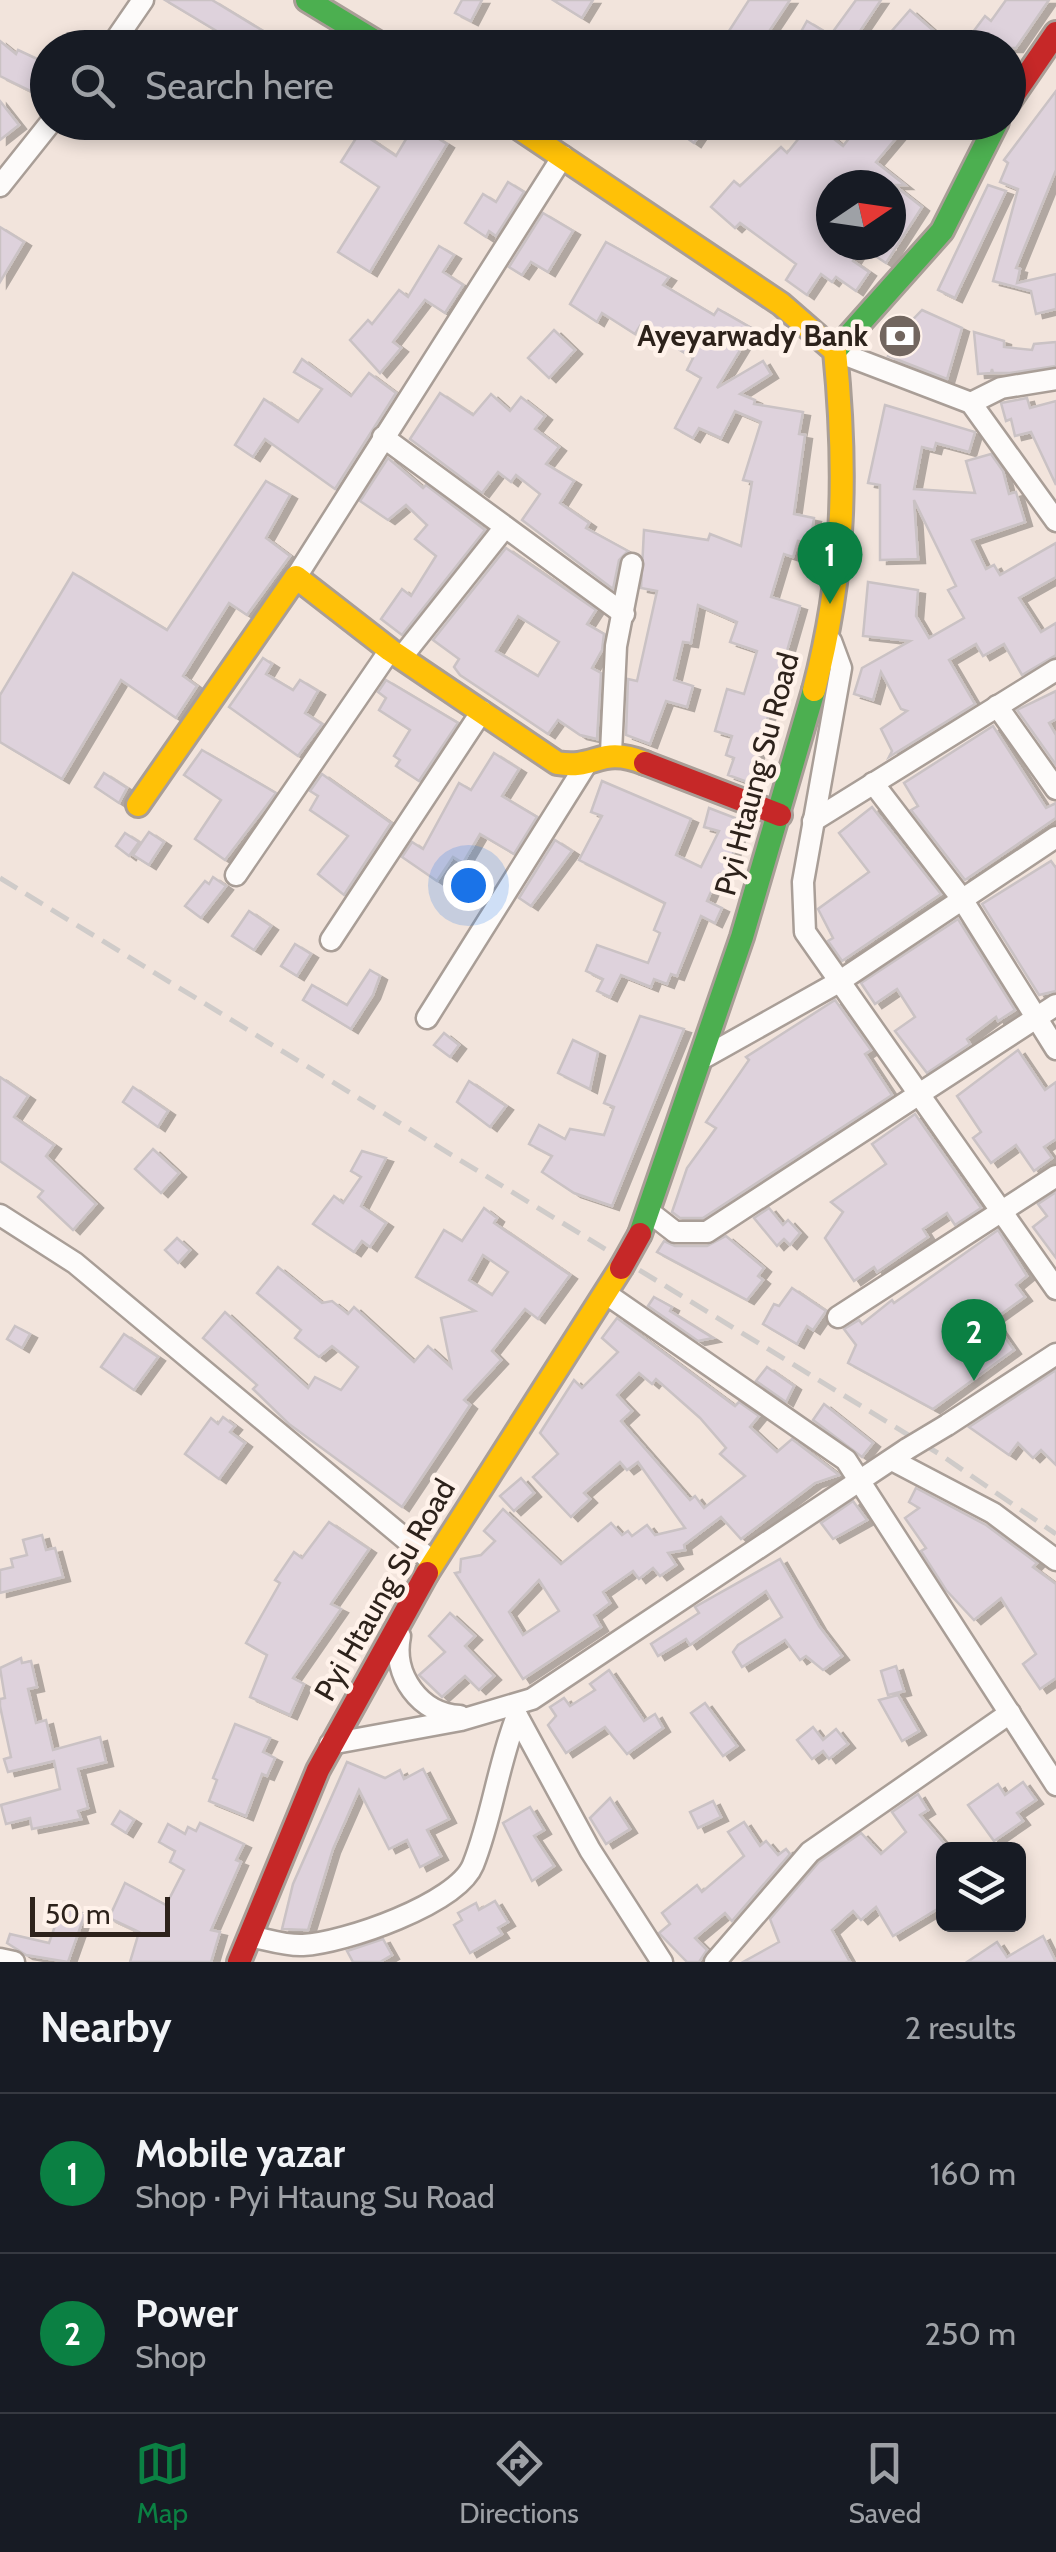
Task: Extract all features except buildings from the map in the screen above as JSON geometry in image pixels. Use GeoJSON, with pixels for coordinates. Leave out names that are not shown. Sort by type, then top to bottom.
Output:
{"type":"FeatureCollection","features":[{"type":"Feature","properties":{"kind":"main road"},"geometry":{"type":"LineString","coordinates":[[307,0],[356,30]]}},
{"type":"Feature","properties":{"kind":"main road"},"geometry":{"type":"LineString","coordinates":[[1026,76],[1056,32]]}},
{"type":"Feature","properties":{"kind":"main road"},"geometry":{"type":"LineString","coordinates":[[538,140],[781,304],[835,351],[942,230],[988,140]]}},
{"type":"Feature","properties":{"kind":"main road","name":"Pyi Htaung Su Road"},"geometry":{"type":"LineString","coordinates":[[239,1962],[288,1835],[330,1744],[433,1562],[640,1234],[705,1057],[780,815],[839,572],[844,492],[835,351]]}},
{"type":"Feature","properties":{"kind":"main road"},"geometry":{"type":"LineString","coordinates":[[138,805],[296,577],[396,654],[557,763],[587,763],[612,753],[780,815]]}},
{"type":"Feature","properties":{"kind":"street"},"geometry":{"type":"LineString","coordinates":[[123,30],[144,0]]}},
{"type":"Feature","properties":{"kind":"street"},"geometry":{"type":"LineString","coordinates":[[0,186],[37,140]]}},
{"type":"Feature","properties":{"kind":"street"},"geometry":{"type":"LineString","coordinates":[[296,577],[563,156]]}},
{"type":"Feature","properties":{"kind":"street"},"geometry":{"type":"LineString","coordinates":[[835,351],[972,403],[1056,521]]}},
{"type":"Feature","properties":{"kind":"street"},"geometry":{"type":"LineString","coordinates":[[972,403],[1001,388],[1056,379]]}},
{"type":"Feature","properties":{"kind":"street"},"geometry":{"type":"LineString","coordinates":[[383,438],[624,614]]}},
{"type":"Feature","properties":{"kind":"street"},"geometry":{"type":"LineString","coordinates":[[236,875],[396,654],[505,527]]}},
{"type":"Feature","properties":{"kind":"street"},"geometry":{"type":"LineString","coordinates":[[612,753],[616,646],[632,564]]}},
{"type":"Feature","properties":{"kind":"street"},"geometry":{"type":"LineString","coordinates":[[826,630],[841,668],[800,911],[813,950],[1056,1289]]}},
{"type":"Feature","properties":{"kind":"street"},"geometry":{"type":"LineString","coordinates":[[814,821],[1056,670]]}},
{"type":"Feature","properties":{"kind":"street"},"geometry":{"type":"LineString","coordinates":[[997,706],[1056,788]]}},
{"type":"Feature","properties":{"kind":"street"},"geometry":{"type":"LineString","coordinates":[[331,940],[482,711]]}},
{"type":"Feature","properties":{"kind":"street"},"geometry":{"type":"LineString","coordinates":[[427,1018],[587,763]]}},
{"type":"Feature","properties":{"kind":"street"},"geometry":{"type":"LineString","coordinates":[[874,784],[962,899],[1056,1049]]}},
{"type":"Feature","properties":{"kind":"street"},"geometry":{"type":"LineString","coordinates":[[705,1057],[837,983],[1056,837]]}},
{"type":"Feature","properties":{"kind":"street"},"geometry":{"type":"LineString","coordinates":[[648,1211],[675,1232],[707,1232],[1056,1004]]}},
{"type":"Feature","properties":{"kind":"street"},"geometry":{"type":"LineString","coordinates":[[838,1317],[1056,1176]]}},
{"type":"Feature","properties":{"kind":"street"},"geometry":{"type":"LineString","coordinates":[[0,1215],[76,1264],[433,1562]]}},
{"type":"Feature","properties":{"kind":"street"},"geometry":{"type":"LineString","coordinates":[[605,1293],[834,1447],[860,1481],[1056,1785]]}},
{"type":"Feature","properties":{"kind":"street"},"geometry":{"type":"LineString","coordinates":[[330,1744],[514,1711],[1056,1354]]}},
{"type":"Feature","properties":{"kind":"street"},"geometry":{"type":"LineString","coordinates":[[900,1455],[1056,1560]]}},
{"type":"Feature","properties":{"kind":"street"},"geometry":{"type":"LineString","coordinates":[[406,1610],[396,1657],[411,1690],[440,1715],[472,1716]]}},
{"type":"Feature","properties":{"kind":"street"},"geometry":{"type":"LineString","coordinates":[[249,1936],[300,1945],[340,1940],[459,1886],[472,1865],[514,1711]]}},
{"type":"Feature","properties":{"kind":"street"},"geometry":{"type":"LineString","coordinates":[[514,1711],[590,1850],[662,1962]]}},
{"type":"Feature","properties":{"kind":"street"},"geometry":{"type":"LineString","coordinates":[[715,1962],[810,1852],[1010,1712]]}},
{"type":"Feature","properties":{"kind":"street"},"geometry":{"type":"LineString","coordinates":[[0,1959],[14,1962]]}},
{"type":"Feature","properties":{"kind":"railway"},"geometry":{"type":"LineString","coordinates":[[0,878],[941,1455],[1056,1534]]}},
{"type":"Feature","properties":{"kind":"traffic: fast"},"geometry":{"type":"LineString","coordinates":[[307,0],[356,30]]}},
{"type":"Feature","properties":{"kind":"traffic: fast"},"geometry":{"type":"LineString","coordinates":[[835,351],[942,231],[988,140]]}},
{"type":"Feature","properties":{"kind":"traffic: fast"},"geometry":{"type":"LineString","coordinates":[[640,1234],[742,937],[814,690]]}},
{"type":"Feature","properties":{"kind":"traffic: slow"},"geometry":{"type":"LineString","coordinates":[[537,140],[781,304],[835,351],[841,522],[832,604],[814,690]]}},
{"type":"Feature","properties":{"kind":"traffic: slow"},"geometry":{"type":"LineString","coordinates":[[138,805],[296,577],[390,650],[557,763],[617,756],[645,763]]}},
{"type":"Feature","properties":{"kind":"traffic: slow"},"geometry":{"type":"LineString","coordinates":[[427,1573],[621,1268]]}},
{"type":"Feature","properties":{"kind":"traffic: jam"},"geometry":{"type":"LineString","coordinates":[[1026,77],[1056,33]]}},
{"type":"Feature","properties":{"kind":"traffic: jam"},"geometry":{"type":"LineString","coordinates":[[645,763],[780,815]]}},
{"type":"Feature","properties":{"kind":"traffic: jam"},"geometry":{"type":"LineString","coordinates":[[621,1268],[640,1234]]}},
{"type":"Feature","properties":{"kind":"traffic: jam"},"geometry":{"type":"LineString","coordinates":[[239,1962],[318,1770],[427,1573]]}},
{"type":"Feature","properties":{"kind":"place","name":"Ayeyarwady Bank"},"geometry":{"type":"Point","coordinates":[900,336]}},
{"type":"Feature","properties":{"kind":"place","name":"Mobile yazar"},"geometry":{"type":"Point","coordinates":[830,604]}},
{"type":"Feature","properties":{"kind":"place","name":"Power"},"geometry":{"type":"Point","coordinates":[974,1381]}}]}
